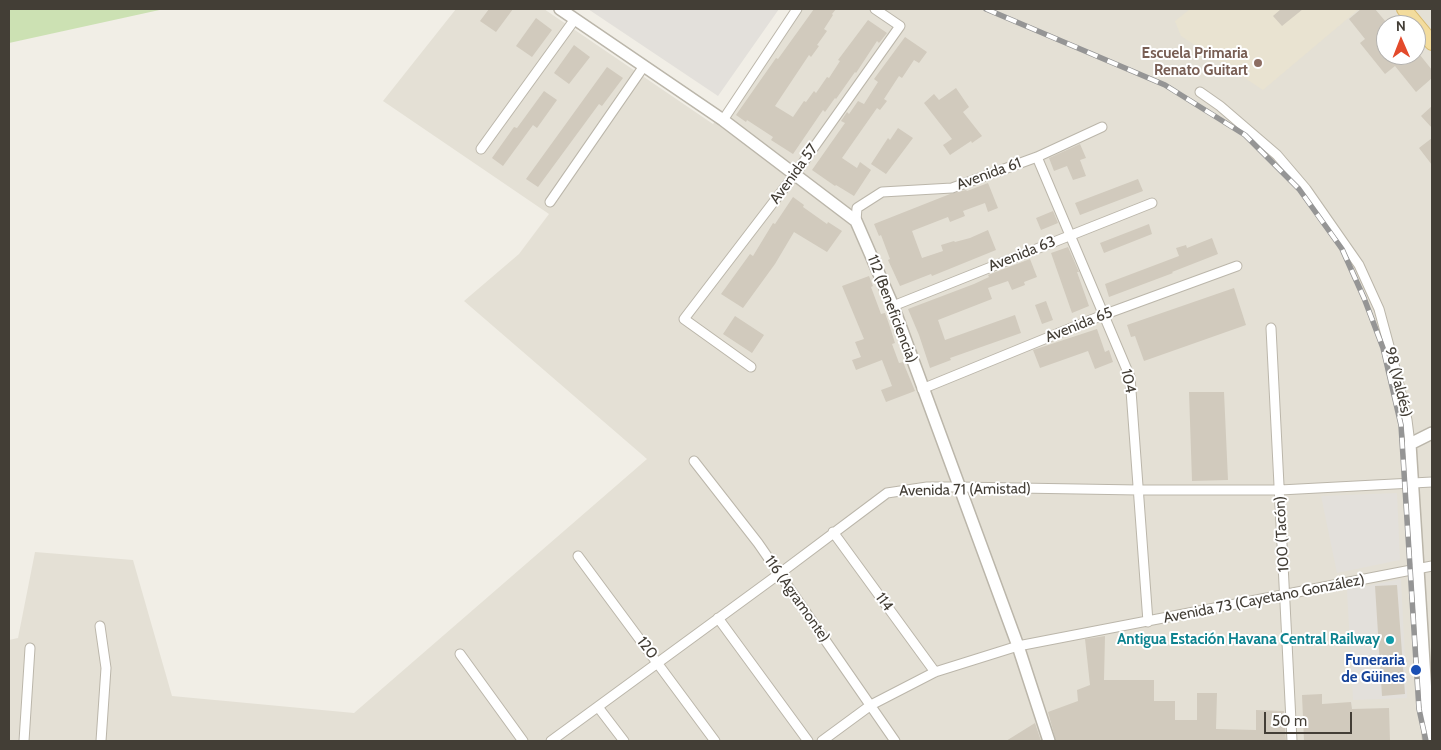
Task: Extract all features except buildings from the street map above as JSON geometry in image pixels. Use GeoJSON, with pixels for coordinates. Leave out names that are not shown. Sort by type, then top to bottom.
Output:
{"type":"FeatureCollection","features":[{"type":"Feature","properties":{"kind":"main road"},"geometry":{"type":"LineString","coordinates":[[1404,9],[1432,43]]}},
{"type":"Feature","properties":{"kind":"street","name":"112 (Beneficiencia)"},"geometry":{"type":"LineString","coordinates":[[560,9],[724,120],[856,221],[893,306],[1018,646],[1049,741]]}},
{"type":"Feature","properties":{"kind":"street"},"geometry":{"type":"LineString","coordinates":[[724,120],[797,9]]}},
{"type":"Feature","properties":{"kind":"street","name":"Avenida 57"},"geometry":{"type":"LineString","coordinates":[[751,367],[684,320],[795,174],[900,26],[875,9]]}},
{"type":"Feature","properties":{"kind":"street"},"geometry":{"type":"LineString","coordinates":[[481,150],[576,19]]}},
{"type":"Feature","properties":{"kind":"street"},"geometry":{"type":"LineString","coordinates":[[550,202],[644,66]]}},
{"type":"Feature","properties":{"kind":"street","name":"98 (Valdés)"},"geometry":{"type":"LineString","coordinates":[[1200,92],[1220,106],[1277,155],[1306,189],[1358,265],[1379,309],[1405,411],[1410,444],[1429,741]]}},
{"type":"Feature","properties":{"kind":"street","name":"Avenida 61"},"geometry":{"type":"LineString","coordinates":[[856,221],[857,208],[882,192],[952,188],[1037,157],[1102,127]]}},
{"type":"Feature","properties":{"kind":"street","name":"104"},"geometry":{"type":"LineString","coordinates":[[1037,157],[1130,377],[1148,622]]}},
{"type":"Feature","properties":{"kind":"street","name":"Avenida 63"},"geometry":{"type":"LineString","coordinates":[[893,306],[1152,203]]}},
{"type":"Feature","properties":{"kind":"street","name":"Avenida 65"},"geometry":{"type":"LineString","coordinates":[[922,389],[1103,315],[1237,266]]}},
{"type":"Feature","properties":{"kind":"street","name":"100 (Tacón)"},"geometry":{"type":"LineString","coordinates":[[1271,328],[1292,741]]}},
{"type":"Feature","properties":{"kind":"street"},"geometry":{"type":"LineString","coordinates":[[1410,444],[1432,433]]}},
{"type":"Feature","properties":{"kind":"street","name":"116 (Agramonte)"},"geometry":{"type":"LineString","coordinates":[[694,461],[758,543],[895,741]]}},
{"type":"Feature","properties":{"kind":"street","name":"Avenida 71 (Amistad)"},"geometry":{"type":"LineString","coordinates":[[551,741],[887,493],[927,488],[959,487],[1280,490],[1432,482]]}},
{"type":"Feature","properties":{"kind":"street","name":"114"},"geometry":{"type":"LineString","coordinates":[[833,532],[934,672]]}},
{"type":"Feature","properties":{"kind":"street","name":"120"},"geometry":{"type":"LineString","coordinates":[[578,556],[716,741]]}},
{"type":"Feature","properties":{"kind":"street","name":"Avenida 73 (Cayetano González)"},"geometry":{"type":"LineString","coordinates":[[822,741],[871,705],[934,672],[1018,646],[1285,596],[1432,566]]}},
{"type":"Feature","properties":{"kind":"street"},"geometry":{"type":"LineString","coordinates":[[718,618],[808,741]]}},
{"type":"Feature","properties":{"kind":"street"},"geometry":{"type":"LineString","coordinates":[[100,626],[106,668],[101,741]]}},
{"type":"Feature","properties":{"kind":"street"},"geometry":{"type":"LineString","coordinates":[[24,741],[30,648]]}},
{"type":"Feature","properties":{"kind":"street"},"geometry":{"type":"LineString","coordinates":[[460,654],[523,741]]}},
{"type":"Feature","properties":{"kind":"street"},"geometry":{"type":"LineString","coordinates":[[598,706],[624,741]]}},
{"type":"Feature","properties":{"kind":"shaded area"},"geometry":{"type":"Polygon","coordinates":[[[456,9],[544,9],[713,124],[797,9],[1432,9],[1432,741],[9,741],[9,640],[18,638],[35,552],[133,560],[172,696],[354,713],[647,459],[464,301],[519,254],[549,214],[383,101],[456,9]]]}},
{"type":"Feature","properties":{"kind":"shaded area"},"geometry":{"type":"Polygon","coordinates":[[[588,9],[779,9],[718,96],[588,9]]]}},
{"type":"Feature","properties":{"kind":"shaded area","name":"Escuela Primaria Renato Guitart"},"geometry":{"type":"Polygon","coordinates":[[[1190,9],[1359,9],[1263,90],[1181,36],[1175,21],[1190,9]]]}},
{"type":"Feature","properties":{"kind":"shaded area"},"geometry":{"type":"Polygon","coordinates":[[[1397,493],[1400,560],[1337,573],[1321,496],[1397,493]]]}},
{"type":"Feature","properties":{"kind":"shaded area"},"geometry":{"type":"Polygon","coordinates":[[[1401,579],[1407,698],[1353,700],[1347,590],[1401,579]]]}},
{"type":"Feature","properties":{"kind":"green space"},"geometry":{"type":"Polygon","coordinates":[[[9,9],[164,9],[9,43],[9,9]]]}},
{"type":"Feature","properties":{"kind":"railway"},"geometry":{"type":"LineString","coordinates":[[986,9],[1165,85],[1245,135],[1299,189],[1342,249],[1364,298],[1383,348],[1401,425],[1419,709],[1426,741]]}},
{"type":"Feature","properties":{"kind":"place","name":"Escuela Primaria Renato Guitart"},"geometry":{"type":"Point","coordinates":[1258,63]}},
{"type":"Feature","properties":{"kind":"place","name":"Antigua Estación Havana Central Railway"},"geometry":{"type":"Point","coordinates":[1390,640]}},
{"type":"Feature","properties":{"kind":"place","name":"Funeraria de Güines"},"geometry":{"type":"Point","coordinates":[1416,670]}}]}
